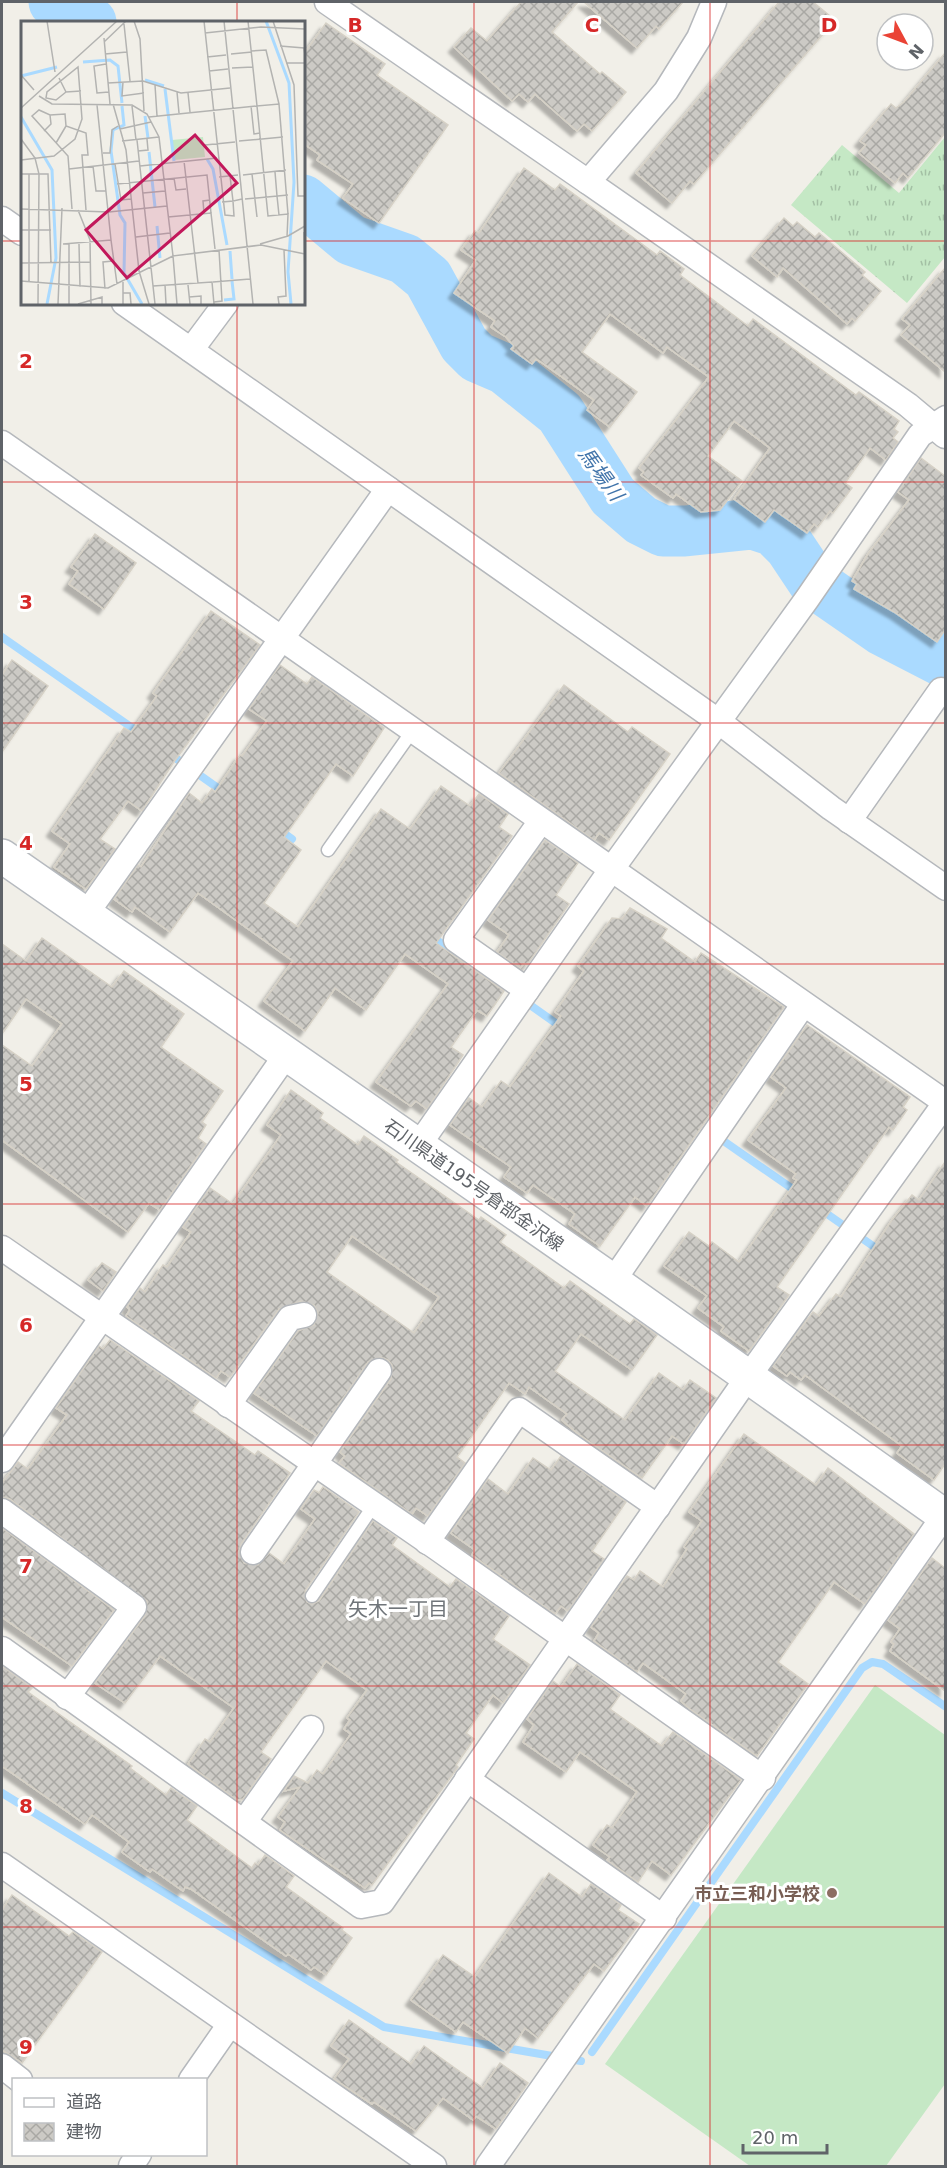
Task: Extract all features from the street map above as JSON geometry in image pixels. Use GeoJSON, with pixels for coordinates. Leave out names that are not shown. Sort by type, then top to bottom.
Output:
{"type":"FeatureCollection","features":[{"type":"Feature","properties":{"kind":"main road","name":"石川県道195号倉部金沢線"},"geometry":{"type":"LineString","coordinates":[[2,856],[945,1515]]}},
{"type":"Feature","properties":{"kind":"street"},"geometry":{"type":"LineString","coordinates":[[327,2],[941,427]]}},
{"type":"Feature","properties":{"kind":"street"},"geometry":{"type":"LineString","coordinates":[[588,182],[666,91],[699,38],[714,2]]}},
{"type":"Feature","properties":{"kind":"street"},"geometry":{"type":"LineString","coordinates":[[2,219],[21,232]]}},
{"type":"Feature","properties":{"kind":"street"},"geometry":{"type":"LineString","coordinates":[[125,304],[718,721],[849,821],[945,888]]}},
{"type":"Feature","properties":{"kind":"street"},"geometry":{"type":"LineString","coordinates":[[191,350],[225,304]]}},
{"type":"Feature","properties":{"kind":"street"},"geometry":{"type":"LineString","coordinates":[[418,1146],[611,870],[807,599],[920,435],[941,427]]}},
{"type":"Feature","properties":{"kind":"street"},"geometry":{"type":"LineString","coordinates":[[2,443],[945,1103],[748,1377],[382,1902],[361,1906],[2,1649]]}},
{"type":"Feature","properties":{"kind":"street"},"geometry":{"type":"LineString","coordinates":[[86,914],[388,489]]}},
{"type":"Feature","properties":{"kind":"street"},"geometry":{"type":"LineString","coordinates":[[849,821],[941,690],[945,692]]}},
{"type":"Feature","properties":{"kind":"street"},"geometry":{"type":"LineString","coordinates":[[524,996],[456,940],[541,820]]}},
{"type":"Feature","properties":{"kind":"street"},"geometry":{"type":"LineString","coordinates":[[612,1281],[803,1005]]}},
{"type":"Feature","properties":{"kind":"street"},"geometry":{"type":"LineString","coordinates":[[2,1460],[286,1055]]}},
{"type":"Feature","properties":{"kind":"street"},"geometry":{"type":"LineString","coordinates":[[2,1248],[763,1778]]}},
{"type":"Feature","properties":{"kind":"street"},"geometry":{"type":"LineString","coordinates":[[228,1405],[290,1318],[304,1315]]}},
{"type":"Feature","properties":{"kind":"street"},"geometry":{"type":"LineString","coordinates":[[253,1552],[379,1371]]}},
{"type":"Feature","properties":{"kind":"street"},"geometry":{"type":"LineString","coordinates":[[427,1542],[519,1410],[658,1507]]}},
{"type":"Feature","properties":{"kind":"street"},"geometry":{"type":"LineString","coordinates":[[2,1511],[134,1607],[67,1697]]}},
{"type":"Feature","properties":{"kind":"street"},"geometry":{"type":"LineString","coordinates":[[488,2166],[763,1778],[945,1515]]}},
{"type":"Feature","properties":{"kind":"street"},"geometry":{"type":"LineString","coordinates":[[244,1822],[311,1728]]}},
{"type":"Feature","properties":{"kind":"street"},"geometry":{"type":"LineString","coordinates":[[468,1779],[664,1918]]}},
{"type":"Feature","properties":{"kind":"street"},"geometry":{"type":"LineString","coordinates":[[2,1865],[434,2166]]}},
{"type":"Feature","properties":{"kind":"street"},"geometry":{"type":"LineString","coordinates":[[192,2078],[230,2024]]}},
{"type":"Feature","properties":{"kind":"street"},"geometry":{"type":"LineString","coordinates":[[2,2066],[19,2078]]}},
{"type":"Feature","properties":{"kind":"lane"},"geometry":{"type":"LineString","coordinates":[[328,850],[413,730]]}},
{"type":"Feature","properties":{"kind":"lane"},"geometry":{"type":"LineString","coordinates":[[312,1596],[374,1505]]}},
{"type":"Feature","properties":{"kind":"green space"},"geometry":{"type":"Polygon","coordinates":[[[945,137],[945,257],[907,303],[791,205],[842,145],[899,193],[945,137]]]}},
{"type":"Feature","properties":{"kind":"green space","name":"市立三和小学校"},"geometry":{"type":"Polygon","coordinates":[[[875,1685],[945,1735],[945,2084],[886,2166],[750,2166],[605,2064],[875,1685]]]}},
{"type":"Feature","properties":{"kind":"building"},"geometry":{"type":"Polygon","coordinates":[[[521,2],[578,2],[552,32],[600,74],[602,72],[626,92],[592,131],[584,124],[577,131],[535,94],[528,102],[519,94],[512,101],[454,47],[471,28],[487,41],[521,2]]]}},
{"type":"Feature","properties":{"kind":"building"},"geometry":{"type":"Polygon","coordinates":[[[584,2],[683,2],[659,29],[656,26],[637,48],[584,2]]]}},
{"type":"Feature","properties":{"kind":"building"},"geometry":{"type":"Polygon","coordinates":[[[779,2],[813,2],[835,20],[694,184],[690,181],[672,203],[636,173],[779,2]]]}},
{"type":"Feature","properties":{"kind":"building"},"geometry":{"type":"Polygon","coordinates":[[[326,23],[385,64],[377,75],[448,125],[379,223],[343,198],[353,184],[317,160],[320,155],[304,144],[304,54],[326,23]]]}},
{"type":"Feature","properties":{"kind":"building"},"geometry":{"type":"Polygon","coordinates":[[[945,53],[945,133],[908,178],[903,173],[895,183],[859,153],[866,145],[860,141],[891,104],[896,108],[904,102],[929,72],[935,72],[935,65],[945,53]]]}},
{"type":"Feature","properties":{"kind":"building"},"geometry":{"type":"Polygon","coordinates":[[[524,168],[555,190],[560,184],[657,255],[660,251],[684,269],[680,275],[748,326],[753,319],[856,395],[859,392],[899,421],[894,429],[898,432],[893,438],[898,442],[886,460],[870,448],[845,483],[852,488],[833,513],[830,511],[818,527],[814,524],[807,533],[774,510],[765,522],[734,499],[770,448],[734,421],[708,456],[742,481],[720,510],[701,512],[676,494],[673,498],[641,475],[644,472],[639,468],[709,377],[667,347],[663,353],[610,314],[582,352],[637,392],[610,427],[587,410],[594,400],[541,362],[536,359],[532,364],[511,349],[514,346],[506,337],[491,327],[495,321],[454,293],[476,260],[461,250],[475,231],[479,233],[524,168]]]}},
{"type":"Feature","properties":{"kind":"building"},"geometry":{"type":"Polygon","coordinates":[[[784,218],[793,226],[797,222],[815,237],[819,233],[865,272],[862,275],[881,291],[855,321],[852,318],[847,324],[783,268],[777,277],[752,256],[784,218]]]}},
{"type":"Feature","properties":{"kind":"building"},"geometry":{"type":"Polygon","coordinates":[[[945,268],[945,372],[901,335],[910,325],[902,319],[945,268]]]}},
{"type":"Feature","properties":{"kind":"building"},"geometry":{"type":"Polygon","coordinates":[[[921,458],[945,476],[945,630],[937,642],[894,612],[854,589],[857,584],[852,581],[868,554],[909,500],[898,492],[921,458]]]}},
{"type":"Feature","properties":{"kind":"building"},"geometry":{"type":"Polygon","coordinates":[[[95,534],[136,563],[104,609],[69,584],[78,571],[71,567],[95,534]]]}},
{"type":"Feature","properties":{"kind":"building"},"geometry":{"type":"Polygon","coordinates":[[[211,611],[260,645],[173,763],[142,811],[128,801],[100,839],[115,849],[86,889],[54,867],[70,844],[52,831],[124,728],[131,732],[157,696],[153,693],[211,611]]]}},
{"type":"Feature","properties":{"kind":"building"},"geometry":{"type":"Polygon","coordinates":[[[12,660],[48,686],[2,752],[2,675],[12,660]]]}},
{"type":"Feature","properties":{"kind":"building"},"geometry":{"type":"Polygon","coordinates":[[[280,665],[307,684],[312,677],[384,728],[353,776],[336,764],[284,837],[301,850],[264,903],[298,927],[381,809],[410,829],[441,786],[470,806],[479,794],[508,814],[499,827],[512,836],[436,943],[504,991],[487,1016],[477,1010],[451,1047],[463,1055],[427,1109],[416,1101],[411,1106],[376,1082],[448,984],[405,954],[366,1010],[335,988],[305,1031],[264,1001],[293,961],[198,893],[170,932],[135,907],[132,912],[114,899],[138,865],[141,867],[189,793],[202,803],[212,789],[215,792],[267,721],[249,709],[280,665]]]}},
{"type":"Feature","properties":{"kind":"building"},"geometry":{"type":"Polygon","coordinates":[[[564,685],[628,732],[632,727],[670,754],[609,840],[599,833],[594,840],[499,773],[564,685]]]}},
{"type":"Feature","properties":{"kind":"building"},"geometry":{"type":"Polygon","coordinates":[[[545,840],[578,863],[556,895],[569,904],[527,965],[524,963],[520,968],[497,952],[509,935],[488,920],[545,840]]]}},
{"type":"Feature","properties":{"kind":"building"},"geometry":{"type":"Polygon","coordinates":[[[630,908],[667,929],[661,938],[695,962],[701,953],[784,1007],[647,1206],[635,1197],[600,1246],[569,1224],[575,1214],[533,1185],[527,1193],[504,1177],[511,1167],[450,1125],[469,1098],[482,1107],[501,1081],[510,1087],[561,1016],[555,1012],[584,971],[578,966],[612,918],[622,919],[630,908]]]}},
{"type":"Feature","properties":{"kind":"building"},"geometry":{"type":"Polygon","coordinates":[[[42,938],[112,987],[124,971],[184,1014],[161,1047],[223,1091],[202,1122],[206,1125],[198,1138],[206,1144],[160,1210],[149,1203],[128,1232],[2,1140],[2,1045],[32,1066],[62,1024],[26,999],[2,1034],[2,944],[26,961],[42,938]]]}},
{"type":"Feature","properties":{"kind":"building"},"geometry":{"type":"Polygon","coordinates":[[[807,1025],[910,1097],[903,1107],[907,1110],[893,1130],[889,1127],[777,1287],[789,1295],[749,1351],[721,1331],[724,1327],[698,1308],[707,1296],[664,1266],[689,1232],[709,1246],[712,1242],[739,1262],[797,1180],[793,1178],[796,1174],[748,1140],[786,1088],[771,1077],[807,1025]]]}},
{"type":"Feature","properties":{"kind":"building"},"geometry":{"type":"Polygon","coordinates":[[[291,1090],[323,1113],[320,1118],[358,1145],[364,1136],[398,1160],[396,1162],[479,1220],[481,1217],[506,1235],[500,1242],[564,1288],[570,1281],[630,1324],[634,1319],[657,1335],[632,1370],[581,1334],[555,1371],[625,1420],[659,1373],[683,1390],[690,1380],[716,1398],[684,1444],[672,1436],[642,1478],[577,1433],[562,1420],[567,1414],[529,1387],[525,1394],[509,1383],[457,1457],[465,1463],[428,1516],[416,1508],[412,1514],[339,1463],[345,1456],[340,1452],[391,1379],[392,1365],[388,1360],[380,1357],[368,1362],[317,1436],[254,1393],[298,1331],[314,1325],[318,1313],[314,1305],[301,1301],[279,1309],[230,1377],[221,1371],[216,1378],[126,1316],[130,1310],[127,1307],[140,1288],[145,1292],[163,1265],[167,1267],[191,1232],[183,1227],[210,1188],[233,1204],[281,1135],[267,1125],[291,1090]],[[352,1236],[327,1272],[414,1333],[439,1297],[352,1236]]]}},
{"type":"Feature","properties":{"kind":"building"},"geometry":{"type":"Polygon","coordinates":[[[945,1162],[945,1464],[934,1480],[897,1453],[902,1446],[805,1375],[801,1380],[790,1372],[787,1376],[773,1366],[813,1312],[819,1316],[836,1294],[841,1297],[892,1220],[912,1195],[919,1200],[945,1162]]]}},
{"type":"Feature","properties":{"kind":"building"},"geometry":{"type":"Polygon","coordinates":[[[102,1263],[116,1272],[103,1291],[88,1280],[102,1263]]]}},
{"type":"Feature","properties":{"kind":"building"},"geometry":{"type":"Polygon","coordinates":[[[110,1340],[199,1401],[191,1411],[255,1455],[258,1451],[290,1473],[241,1544],[239,1551],[244,1563],[258,1565],[269,1553],[284,1564],[315,1519],[301,1509],[314,1490],[319,1493],[323,1487],[359,1512],[305,1591],[307,1602],[312,1604],[319,1601],[373,1521],[397,1538],[392,1545],[450,1587],[456,1579],[509,1616],[493,1639],[530,1665],[503,1703],[493,1695],[466,1733],[474,1739],[456,1765],[458,1767],[372,1885],[369,1883],[365,1888],[280,1830],[285,1822],[278,1817],[300,1787],[284,1791],[294,1776],[308,1783],[317,1770],[323,1774],[351,1734],[344,1729],[350,1720],[347,1718],[367,1690],[326,1661],[261,1752],[271,1759],[243,1799],[237,1800],[188,1764],[205,1739],[210,1742],[234,1708],[160,1656],[125,1703],[95,1683],[145,1616],[147,1601],[10,1499],[2,1497],[2,1483],[18,1462],[28,1469],[67,1415],[56,1408],[99,1346],[103,1349],[110,1340]]]}},
{"type":"Feature","properties":{"kind":"building"},"geometry":{"type":"Polygon","coordinates":[[[744,1434],[816,1485],[828,1468],[914,1534],[865,1604],[834,1582],[778,1662],[808,1684],[757,1756],[690,1709],[681,1701],[686,1694],[643,1663],[637,1672],[594,1641],[599,1633],[591,1627],[627,1576],[634,1580],[640,1571],[663,1587],[687,1549],[684,1547],[702,1521],[689,1512],[744,1434]]]}},
{"type":"Feature","properties":{"kind":"building"},"geometry":{"type":"Polygon","coordinates":[[[561,1456],[626,1502],[592,1551],[604,1559],[568,1611],[561,1606],[555,1614],[472,1555],[475,1550],[451,1533],[488,1479],[508,1494],[533,1458],[551,1470],[561,1456]]]}},
{"type":"Feature","properties":{"kind":"building"},"geometry":{"type":"Polygon","coordinates":[[[2,1528],[114,1610],[72,1666],[2,1617],[2,1528]]]}},
{"type":"Feature","properties":{"kind":"building"},"geometry":{"type":"Polygon","coordinates":[[[932,1558],[945,1568],[945,1691],[890,1651],[894,1644],[891,1642],[900,1629],[888,1620],[932,1558]]]}},
{"type":"Feature","properties":{"kind":"building"},"geometry":{"type":"Polygon","coordinates":[[[577,1664],[620,1695],[610,1709],[662,1746],[673,1732],[741,1780],[671,1875],[652,1861],[638,1882],[607,1860],[610,1857],[593,1845],[607,1825],[612,1828],[637,1792],[580,1752],[566,1772],[523,1742],[534,1725],[527,1719],[553,1681],[561,1687],[577,1664]]]}},
{"type":"Feature","properties":{"kind":"building"},"geometry":{"type":"Polygon","coordinates":[[[2,1666],[32,1688],[28,1692],[132,1766],[130,1768],[166,1795],[171,1788],[197,1806],[187,1820],[252,1868],[255,1863],[258,1865],[265,1855],[294,1876],[286,1887],[343,1928],[342,1930],[352,1938],[326,1975],[314,1967],[311,1970],[288,1954],[286,1956],[191,1889],[185,1887],[183,1891],[152,1869],[150,1872],[122,1852],[129,1842],[92,1815],[85,1824],[2,1766],[2,1666]]]}},
{"type":"Feature","properties":{"kind":"building"},"geometry":{"type":"Polygon","coordinates":[[[549,1873],[582,1897],[591,1884],[621,1905],[618,1910],[639,1924],[604,1971],[594,1964],[538,2038],[525,2028],[508,2053],[463,2022],[456,2032],[411,2000],[443,1955],[475,1977],[549,1873]]]}},
{"type":"Feature","properties":{"kind":"building"},"geometry":{"type":"Polygon","coordinates":[[[12,1895],[69,1936],[73,1932],[102,1952],[22,2063],[2,2050],[2,1910],[12,1895]]]}},
{"type":"Feature","properties":{"kind":"building"},"geometry":{"type":"Polygon","coordinates":[[[349,2020],[411,2064],[424,2046],[483,2088],[500,2063],[528,2083],[496,2129],[476,2116],[473,2120],[443,2098],[416,2131],[374,2102],[372,2104],[334,2079],[349,2059],[331,2046],[349,2020]]]}},
{"type":"Feature","properties":{"kind":"waterway","name":"馬場川"},"geometry":{"type":"LineString","coordinates":[[54,2],[77,11],[90,21]]}},
{"type":"Feature","properties":{"kind":"waterway","name":"馬場川"},"geometry":{"type":"LineString","coordinates":[[304,201],[351,240],[405,259],[428,278],[464,344],[477,357],[505,369],[560,413],[613,496],[641,520],[663,531],[753,524],[774,531],[790,547],[814,583],[882,630],[946,663]]}},
{"type":"Feature","properties":{"kind":"waterway"},"geometry":{"type":"LineString","coordinates":[[2,637],[141,734]]}},
{"type":"Feature","properties":{"kind":"waterway"},"geometry":{"type":"LineString","coordinates":[[167,752],[225,793]]}},
{"type":"Feature","properties":{"kind":"waterway"},"geometry":{"type":"LineString","coordinates":[[278,829],[292,839]]}},
{"type":"Feature","properties":{"kind":"waterway"},"geometry":{"type":"LineString","coordinates":[[429,935],[456,953]]}},
{"type":"Feature","properties":{"kind":"waterway"},"geometry":{"type":"LineString","coordinates":[[523,1000],[564,1029]]}},
{"type":"Feature","properties":{"kind":"waterway"},"geometry":{"type":"LineString","coordinates":[[715,1135],[800,1194]]}},
{"type":"Feature","properties":{"kind":"waterway"},"geometry":{"type":"LineString","coordinates":[[820,1209],[883,1253]]}},
{"type":"Feature","properties":{"kind":"waterway"},"geometry":{"type":"LineString","coordinates":[[592,2052],[862,1668],[872,1662],[883,1664],[946,1707]]}},
{"type":"Feature","properties":{"kind":"waterway"},"geometry":{"type":"LineString","coordinates":[[2,1793],[384,2027],[581,2061]]}},
{"type":"Feature","properties":{"kind":"place","name":"市立三和小学校"},"geometry":{"type":"Point","coordinates":[832,1893]}},
{"type":"Feature","properties":{"kind":"district","name":"矢木一丁目"},"geometry":{"type":"Point","coordinates":[398,1609]}}]}
